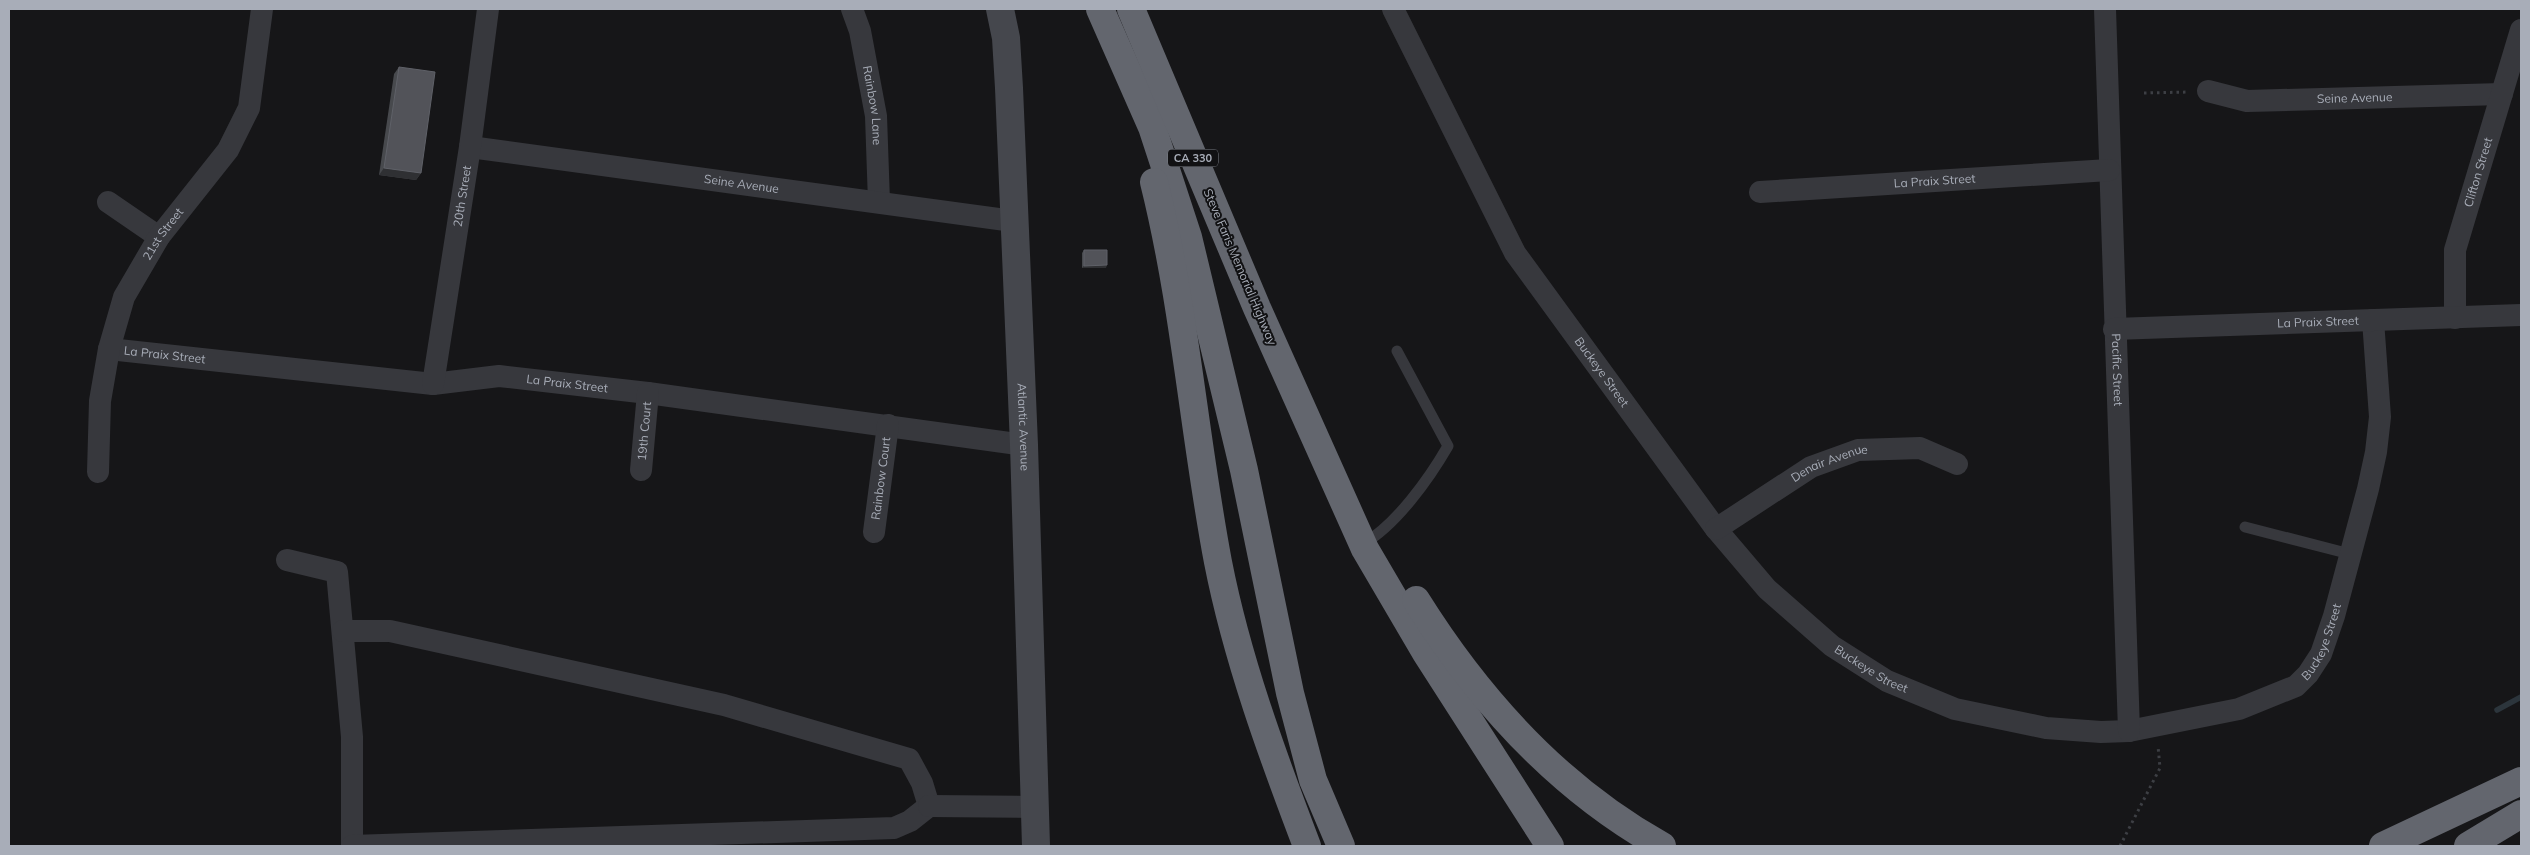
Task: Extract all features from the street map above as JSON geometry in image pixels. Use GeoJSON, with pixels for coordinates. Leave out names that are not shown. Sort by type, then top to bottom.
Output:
{"type":"FeatureCollection","features":[{"type":"Feature","properties":{"kind":"highway"},"geometry":{"type":"LineString","coordinates":[[1092,9],[1141,131],[1165,234],[1219,564],[1270,751],[1307,846]]}},
{"type":"Feature","properties":{"kind":"highway"},"geometry":{"type":"LineString","coordinates":[[1100,9],[1152,128],[1188,237],[1244,470],[1290,693],[1313,780],[1341,846]]}},
{"type":"Feature","properties":{"kind":"highway","name":"Steve Faris Memorial Highway"},"geometry":{"type":"LineString","coordinates":[[1131,9],[1253,299],[1317,441],[1369,540]]}},
{"type":"Feature","properties":{"kind":"highway"},"geometry":{"type":"LineString","coordinates":[[1369,540],[1426,653],[1550,846]]}},
{"type":"Feature","properties":{"kind":"highway"},"geometry":{"type":"LineString","coordinates":[[1369,540],[1442,643],[1490,704],[1514,730],[1541,757],[1582,791],[1623,822],[1662,846]]}},
{"type":"Feature","properties":{"kind":"highway"},"geometry":{"type":"LineString","coordinates":[[2383,846],[2521,781]]}},
{"type":"Feature","properties":{"kind":"highway"},"geometry":{"type":"LineString","coordinates":[[2468,846],[2521,814]]}},
{"type":"Feature","properties":{"kind":"street","name":"21st Street"},"geometry":{"type":"LineString","coordinates":[[98,472],[100,401],[109,349],[124,298],[159,237],[228,150],[249,108],[262,9]]}},
{"type":"Feature","properties":{"kind":"street","name":"20th Street"},"geometry":{"type":"LineString","coordinates":[[433,384],[470,147],[488,9]]}},
{"type":"Feature","properties":{"kind":"street","name":"Rainbow Lane"},"geometry":{"type":"LineString","coordinates":[[852,9],[860,31],[876,116],[879,202]]}},
{"type":"Feature","properties":{"kind":"street","name":"Atlantic Avenue"},"geometry":{"type":"LineString","coordinates":[[1000,9],[1008,72],[1024,445],[1036,846]]}},
{"type":"Feature","properties":{"kind":"street","name":"Buckeye Street"},"geometry":{"type":"LineString","coordinates":[[1392,9],[1514,253],[1716,529],[1767,589],[1800,620],[1832,646],[1887,681],[1954,709],[1985,717],[2046,728],[2129,732],[2238,709],[2296,686],[2308,674],[2321,654],[2334,616],[2368,489],[2380,417],[2373,320]]}},
{"type":"Feature","properties":{"kind":"street","name":"Pacific Street"},"geometry":{"type":"LineString","coordinates":[[2105,9],[2114,329],[2129,732]]}},
{"type":"Feature","properties":{"kind":"street","name":"Clifton Street"},"geometry":{"type":"LineString","coordinates":[[2455,318],[2455,250],[2521,30]]}},
{"type":"Feature","properties":{"kind":"street","name":"Seine Avenue"},"geometry":{"type":"LineString","coordinates":[[2208,91],[2247,101],[2502,94]]}},
{"type":"Feature","properties":{"kind":"street","name":"Seine Avenue"},"geometry":{"type":"LineString","coordinates":[[470,147],[1013,221]]}},
{"type":"Feature","properties":{"kind":"street","name":"La Praix Street"},"geometry":{"type":"LineString","coordinates":[[1760,192],[2109,170]]}},
{"type":"Feature","properties":{"kind":"street"},"geometry":{"type":"LineString","coordinates":[[108,202],[159,237]]}},
{"type":"Feature","properties":{"kind":"street","name":"La Praix Street"},"geometry":{"type":"LineString","coordinates":[[2114,329],[2521,315]]}},
{"type":"Feature","properties":{"kind":"street","name":"La Praix Street"},"geometry":{"type":"LineString","coordinates":[[109,349],[433,384],[499,376],[648,393],[1024,445]]}},
{"type":"Feature","properties":{"kind":"street","name":"19th Court"},"geometry":{"type":"LineString","coordinates":[[641,470],[648,393]]}},
{"type":"Feature","properties":{"kind":"street","name":"Rainbow Court"},"geometry":{"type":"LineString","coordinates":[[874,532],[888,425]]}},
{"type":"Feature","properties":{"kind":"street","name":"Denair Avenue"},"geometry":{"type":"LineString","coordinates":[[1716,529],[1812,467],[1858,450],[1920,448],[1956,464]]}},
{"type":"Feature","properties":{"kind":"street"},"geometry":{"type":"LineString","coordinates":[[287,560],[337,572],[352,737],[352,846],[894,828],[910,821],[929,806],[1035,807]]}},
{"type":"Feature","properties":{"kind":"street"},"geometry":{"type":"LineString","coordinates":[[343,631],[390,632],[724,705],[909,759],[922,783],[929,806]]}},
{"type":"Feature","properties":{"kind":"lane"},"geometry":{"type":"LineString","coordinates":[[1369,540],[1430,477],[1448,446],[1397,351]]}},
{"type":"Feature","properties":{"kind":"lane"},"geometry":{"type":"LineString","coordinates":[[2245,527],[2350,554]]}},
{"type":"Feature","properties":{"kind":"path"},"geometry":{"type":"LineString","coordinates":[[2144,93],[2208,91]]}},
{"type":"Feature","properties":{"kind":"path"},"geometry":{"type":"LineString","coordinates":[[2120,846],[2160,768],[2158,752]]}},
{"type":"Feature","properties":{"kind":"building"},"geometry":{"type":"Polygon","coordinates":[[[399,67],[435,72],[421,173],[384,168],[399,67]]]}},
{"type":"Feature","properties":{"kind":"building"},"geometry":{"type":"Polygon","coordinates":[[[1084,250],[1107,250],[1107,265],[1084,266],[1084,250]]]}},
{"type":"Feature","properties":{"kind":"waterway"},"geometry":{"type":"LineString","coordinates":[[2497,710],[2521,697]]}}]}
